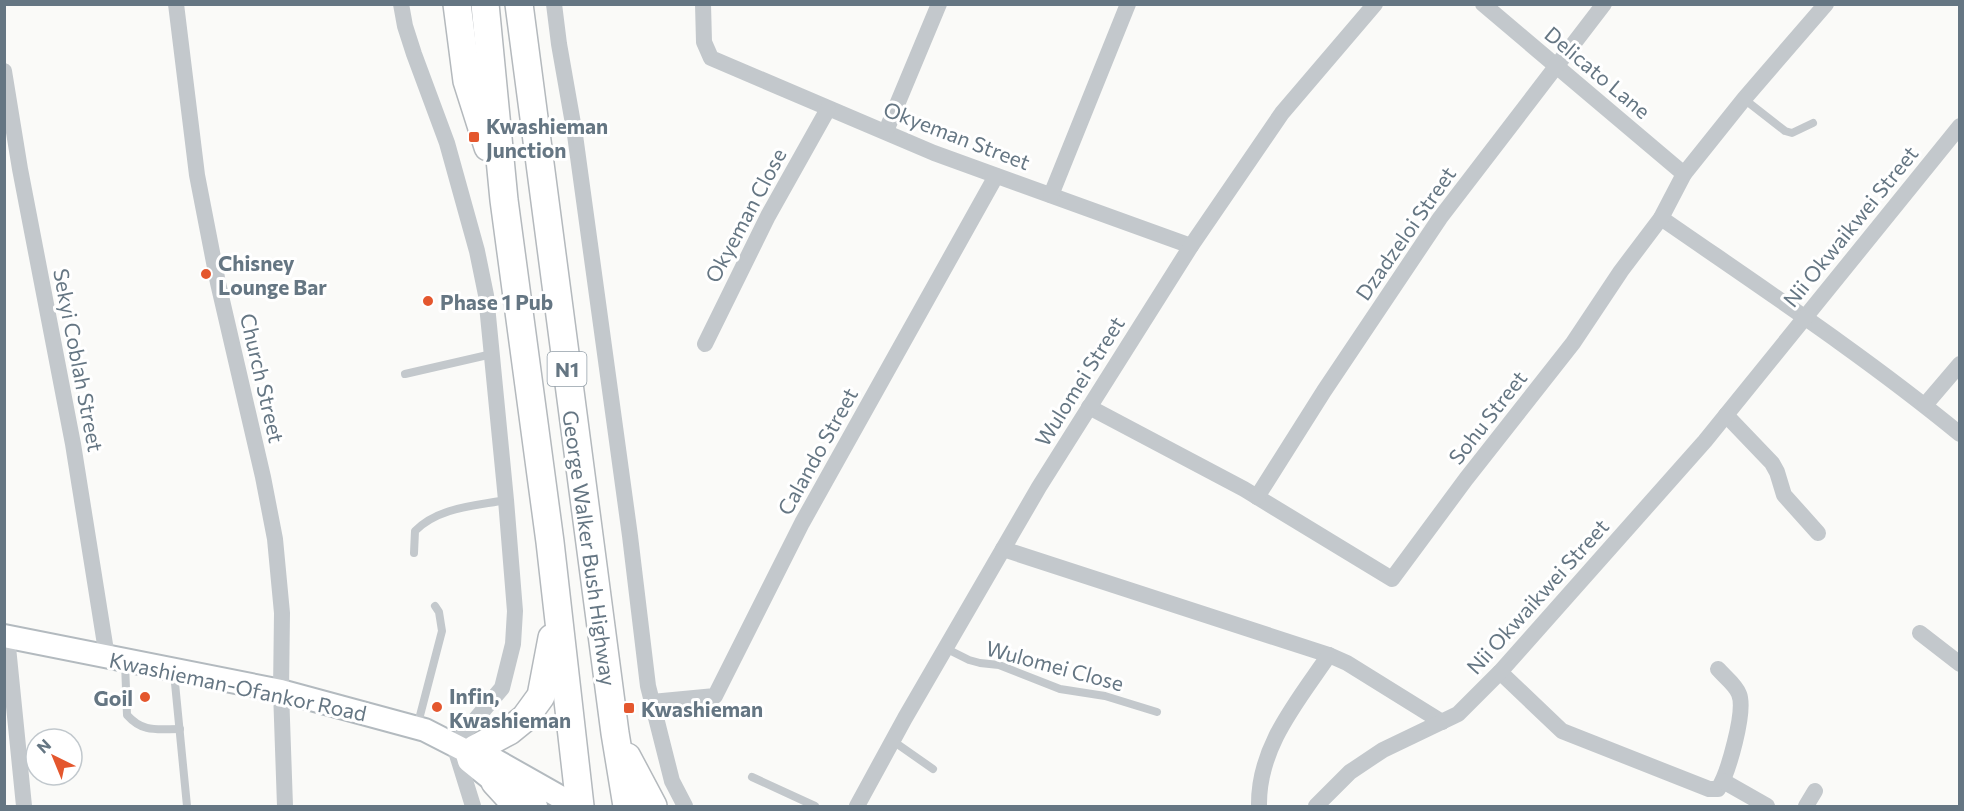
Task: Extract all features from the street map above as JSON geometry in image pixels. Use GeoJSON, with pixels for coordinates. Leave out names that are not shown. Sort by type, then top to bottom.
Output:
{"type":"FeatureCollection","features":[{"type":"Feature","properties":{"kind":"highway"},"geometry":{"type":"LineString","coordinates":[[457,4],[467,81],[504,200]]}},
{"type":"Feature","properties":{"kind":"highway","name":"George Walker Bush Highway"},"geometry":{"type":"LineString","coordinates":[[485,4],[504,200],[557,607],[578,807]]}},
{"type":"Feature","properties":{"kind":"highway","name":"George Walker Bush Highway"},"geometry":{"type":"LineString","coordinates":[[519,4],[615,733],[627,807]]}},
{"type":"Feature","properties":{"kind":"highway"},"geometry":{"type":"LineString","coordinates":[[465,748],[509,731],[525,718],[541,696],[557,607]]}},
{"type":"Feature","properties":{"kind":"highway"},"geometry":{"type":"LineString","coordinates":[[615,733],[652,807]]}},
{"type":"Feature","properties":{"kind":"highway"},"geometry":{"type":"LineString","coordinates":[[495,782],[517,807]]}},
{"type":"Feature","properties":{"kind":"main road","name":"Kwashieman-Ofankor Road"},"geometry":{"type":"LineString","coordinates":[[6,637],[281,691],[417,727],[465,748],[578,807]]}},
{"type":"Feature","properties":{"kind":"main road","name":"Kwashieman-Ofankor Road"},"geometry":{"type":"LineString","coordinates":[[465,748],[469,761],[495,782],[536,807]]}},
{"type":"Feature","properties":{"kind":"street","name":"Church Street"},"geometry":{"type":"LineString","coordinates":[[176,4],[196,175],[275,539],[282,613],[281,691],[285,807]]}},
{"type":"Feature","properties":{"kind":"street"},"geometry":{"type":"LineString","coordinates":[[401,4],[414,54],[447,143],[477,251],[486,295],[506,500],[515,611],[513,644],[502,688],[465,748],[473,807]]}},
{"type":"Feature","properties":{"kind":"street"},"geometry":{"type":"LineString","coordinates":[[554,4],[575,135],[652,702],[672,782],[685,807]]}},
{"type":"Feature","properties":{"kind":"street","name":"Okyeman Street"},"geometry":{"type":"LineString","coordinates":[[703,4],[704,42],[711,58],[934,153],[1191,246]]}},
{"type":"Feature","properties":{"kind":"street"},"geometry":{"type":"LineString","coordinates":[[886,131],[939,4]]}},
{"type":"Feature","properties":{"kind":"street"},"geometry":{"type":"LineString","coordinates":[[1051,195],[1128,4]]}},
{"type":"Feature","properties":{"kind":"street","name":"Wulomei Street"},"geometry":{"type":"LineString","coordinates":[[858,807],[945,648],[1039,487],[1191,246],[1282,112],[1375,4]]}},
{"type":"Feature","properties":{"kind":"street","name":"Delicato Lane"},"geometry":{"type":"LineString","coordinates":[[1483,4],[1684,174]]}},
{"type":"Feature","properties":{"kind":"street","name":"Dzadzeloi Street"},"geometry":{"type":"LineString","coordinates":[[1257,497],[1324,391],[1440,218],[1604,4]]}},
{"type":"Feature","properties":{"kind":"street","name":"Sohu Street"},"geometry":{"type":"LineString","coordinates":[[1089,407],[1257,497],[1392,579],[1454,495],[1573,343],[1621,271],[1661,218],[1684,174],[1744,99],[1826,4]]}},
{"type":"Feature","properties":{"kind":"street","name":"Sekyi Coblah Street"},"geometry":{"type":"LineString","coordinates":[[4,71],[20,169],[116,659]]}},
{"type":"Feature","properties":{"kind":"street","name":"Okyeman Close"},"geometry":{"type":"LineString","coordinates":[[705,344],[768,216],[828,108]]}},
{"type":"Feature","properties":{"kind":"street","name":"Nii Okwaikwei Street"},"geometry":{"type":"LineString","coordinates":[[1316,807],[1350,772],[1366,761],[1383,750],[1458,714],[1500,672],[1726,415],[1959,126]]}},
{"type":"Feature","properties":{"kind":"street","name":"Calando Street"},"geometry":{"type":"LineString","coordinates":[[652,702],[715,696],[802,523],[996,176]]}},
{"type":"Feature","properties":{"kind":"street"},"geometry":{"type":"LineString","coordinates":[[1661,218],[1805,318],[1925,405],[1959,434]]}},
{"type":"Feature","properties":{"kind":"street"},"geometry":{"type":"LineString","coordinates":[[1925,405],[1959,364]]}},
{"type":"Feature","properties":{"kind":"street"},"geometry":{"type":"LineString","coordinates":[[1726,415],[1772,462],[1778,472],[1784,495],[1818,533]]}},
{"type":"Feature","properties":{"kind":"street"},"geometry":{"type":"LineString","coordinates":[[1003,549],[1329,655],[1347,663],[1442,722]]}},
{"type":"Feature","properties":{"kind":"street"},"geometry":{"type":"LineString","coordinates":[[1920,633],[1959,664]]}},
{"type":"Feature","properties":{"kind":"street"},"geometry":{"type":"LineString","coordinates":[[6,637],[24,807]]}},
{"type":"Feature","properties":{"kind":"street"},"geometry":{"type":"LineString","coordinates":[[1259,807],[1263,767],[1280,728],[1329,655]]}},
{"type":"Feature","properties":{"kind":"street"},"geometry":{"type":"LineString","coordinates":[[1500,672],[1562,731],[1709,789],[1718,789],[1723,781],[1738,732],[1740,694],[1718,669]]}},
{"type":"Feature","properties":{"kind":"street"},"geometry":{"type":"LineString","coordinates":[[1723,781],[1767,807]]}},
{"type":"Feature","properties":{"kind":"street"},"geometry":{"type":"LineString","coordinates":[[1806,807],[1815,791]]}},
{"type":"Feature","properties":{"kind":"lane"},"geometry":{"type":"LineString","coordinates":[[1744,99],[1785,131],[1792,133],[1813,123]]}},
{"type":"Feature","properties":{"kind":"lane"},"geometry":{"type":"LineString","coordinates":[[405,374],[492,354]]}},
{"type":"Feature","properties":{"kind":"lane"},"geometry":{"type":"LineString","coordinates":[[414,554],[415,531],[428,520],[450,510],[506,500]]}},
{"type":"Feature","properties":{"kind":"lane"},"geometry":{"type":"LineString","coordinates":[[417,727],[442,631],[439,612],[435,606]]}},
{"type":"Feature","properties":{"kind":"lane","name":"Wulomei Close"},"geometry":{"type":"LineString","coordinates":[[945,648],[969,660],[999,665],[1060,689],[1105,696],[1157,712]]}},
{"type":"Feature","properties":{"kind":"lane"},"geometry":{"type":"LineString","coordinates":[[116,659],[126,715],[144,729],[180,729]]}},
{"type":"Feature","properties":{"kind":"lane"},"geometry":{"type":"LineString","coordinates":[[174,671],[187,807]]}},
{"type":"Feature","properties":{"kind":"lane"},"geometry":{"type":"LineString","coordinates":[[893,741],[933,769]]}},
{"type":"Feature","properties":{"kind":"lane"},"geometry":{"type":"LineString","coordinates":[[752,777],[815,807]]}},
{"type":"Feature","properties":{"kind":"place","name":"Kwashieman Junction"},"geometry":{"type":"Point","coordinates":[474,137]}},
{"type":"Feature","properties":{"kind":"place","name":"Chisney Lounge Bar"},"geometry":{"type":"Point","coordinates":[206,274]}},
{"type":"Feature","properties":{"kind":"place","name":"Phase 1 Pub"},"geometry":{"type":"Point","coordinates":[428,301]}},
{"type":"Feature","properties":{"kind":"place","name":"Goil"},"geometry":{"type":"Point","coordinates":[145,697]}},
{"type":"Feature","properties":{"kind":"place","name":"Infin, Kwashieman"},"geometry":{"type":"Point","coordinates":[437,707]}},
{"type":"Feature","properties":{"kind":"place","name":"Kwashieman"},"geometry":{"type":"Point","coordinates":[629,708]}}]}
